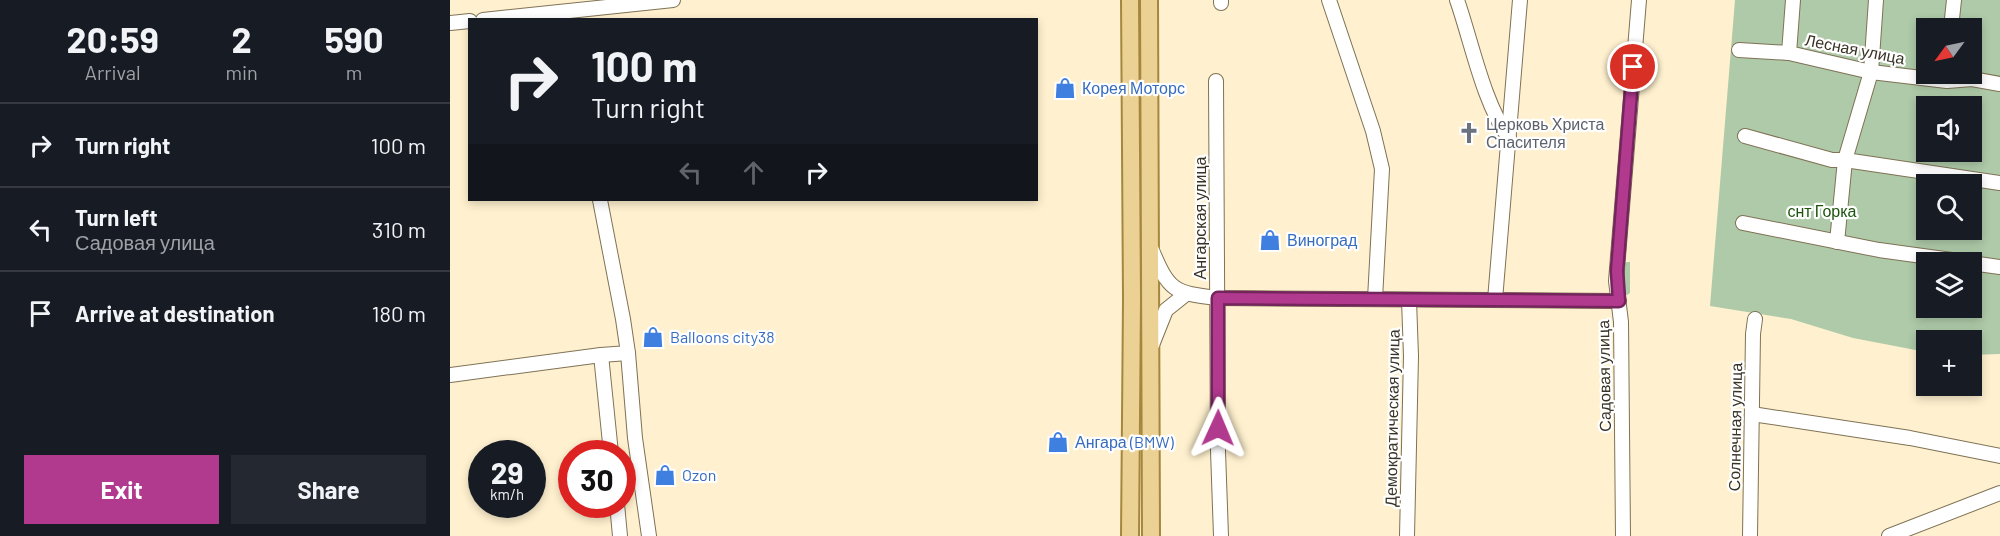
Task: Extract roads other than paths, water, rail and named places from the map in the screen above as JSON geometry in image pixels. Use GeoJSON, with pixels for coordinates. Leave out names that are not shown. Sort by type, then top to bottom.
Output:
{"type":"FeatureCollection","features":[{"type":"Feature","properties":{"kind":"main road"},"geometry":{"type":"LineString","coordinates":[[1130,0],[1132,288],[1130,535]]}},
{"type":"Feature","properties":{"kind":"main road"},"geometry":{"type":"LineString","coordinates":[[1149,0],[1151,536]]}},
{"type":"Feature","properties":{"kind":"street"},"geometry":{"type":"LineString","coordinates":[[491,18],[538,7],[673,0]]}},
{"type":"Feature","properties":{"kind":"street"},"geometry":{"type":"LineString","coordinates":[[1329,0],[1373,131],[1382,169],[1375,299]]}},
{"type":"Feature","properties":{"kind":"street"},"geometry":{"type":"LineString","coordinates":[[1457,0],[1488,94],[1509,138]]}},
{"type":"Feature","properties":{"kind":"street"},"geometry":{"type":"LineString","coordinates":[[1495,300],[1520,0]]}},
{"type":"Feature","properties":{"kind":"street","name":"Садовая улица"},"geometry":{"type":"LineString","coordinates":[[1623,536],[1621,322],[1617,271],[1639,0]]}},
{"type":"Feature","properties":{"kind":"street"},"geometry":{"type":"LineString","coordinates":[[1788,53],[1793,0]]}},
{"type":"Feature","properties":{"kind":"street"},"geometry":{"type":"LineString","coordinates":[[1837,242],[1845,160],[1872,72],[1876,0]]}},
{"type":"Feature","properties":{"kind":"street"},"geometry":{"type":"LineString","coordinates":[[1952,18],[1954,0]]}},
{"type":"Feature","properties":{"kind":"street"},"geometry":{"type":"LineString","coordinates":[[450,23],[468,21]]}},
{"type":"Feature","properties":{"kind":"street","name":"Лесная улица"},"geometry":{"type":"LineString","coordinates":[[1739,50],[1788,53],[1872,72],[1916,75]]}},
{"type":"Feature","properties":{"kind":"street","name":"Ангарская улица"},"geometry":{"type":"LineString","coordinates":[[1216,81],[1221,536]]}},
{"type":"Feature","properties":{"kind":"street","name":"Лесная улица"},"geometry":{"type":"LineString","coordinates":[[1982,81],[2000,84]]}},
{"type":"Feature","properties":{"kind":"street"},"geometry":{"type":"LineString","coordinates":[[1745,136],[1832,160],[2000,183]]}},
{"type":"Feature","properties":{"kind":"street"},"geometry":{"type":"LineString","coordinates":[[600,201],[628,353],[635,438],[649,536]]}},
{"type":"Feature","properties":{"kind":"street"},"geometry":{"type":"LineString","coordinates":[[1743,222],[1837,242],[1916,254]]}},
{"type":"Feature","properties":{"kind":"street"},"geometry":{"type":"LineString","coordinates":[[1150,247],[1169,282],[1176,290],[1186,294],[1218,298],[1619,301]]}},
{"type":"Feature","properties":{"kind":"street"},"geometry":{"type":"LineString","coordinates":[[1982,265],[2000,267]]}},
{"type":"Feature","properties":{"kind":"street"},"geometry":{"type":"LineString","coordinates":[[1151,347],[1166,310],[1186,294]]}},
{"type":"Feature","properties":{"kind":"street","name":"Демократическая улица"},"geometry":{"type":"LineString","coordinates":[[1407,536],[1411,356],[1409,300]]}},
{"type":"Feature","properties":{"kind":"street","name":"Солнечная улица"},"geometry":{"type":"LineString","coordinates":[[1750,536],[1755,319]]}},
{"type":"Feature","properties":{"kind":"street"},"geometry":{"type":"LineString","coordinates":[[450,375],[628,353]]}},
{"type":"Feature","properties":{"kind":"street"},"geometry":{"type":"LineString","coordinates":[[601,355],[609,440]]}},
{"type":"Feature","properties":{"kind":"street"},"geometry":{"type":"LineString","coordinates":[[1752,414],[1910,438],[2000,456]]}},
{"type":"Feature","properties":{"kind":"street"},"geometry":{"type":"LineString","coordinates":[[629,440],[635,438]]}},
{"type":"Feature","properties":{"kind":"street"},"geometry":{"type":"LineString","coordinates":[[1889,536],[2000,493]]}},
{"type":"Feature","properties":{"kind":"street"},"geometry":{"type":"LineString","coordinates":[[618,518],[620,536]]}},
{"type":"Feature","properties":{"kind":"place","name":"Корея Моторс"},"geometry":{"type":"Point","coordinates":[1065,88]}},
{"type":"Feature","properties":{"kind":"place","name":"Церковь Христа Спасителя"},"geometry":{"type":"Point","coordinates":[1469,133]}},
{"type":"Feature","properties":{"kind":"place","name":"Виноград"},"geometry":{"type":"Point","coordinates":[1270,240]}},
{"type":"Feature","properties":{"kind":"place","name":"Balloons city38"},"geometry":{"type":"Point","coordinates":[653,337]}},
{"type":"Feature","properties":{"kind":"place","name":"Ангара (BMW)"},"geometry":{"type":"Point","coordinates":[1058,442]}},
{"type":"Feature","properties":{"kind":"place","name":"Ozon"},"geometry":{"type":"Point","coordinates":[665,475]}},
{"type":"Feature","properties":{"kind":"park label","name":"снт Горка"},"geometry":{"type":"Point","coordinates":[1822,211]}}]}
